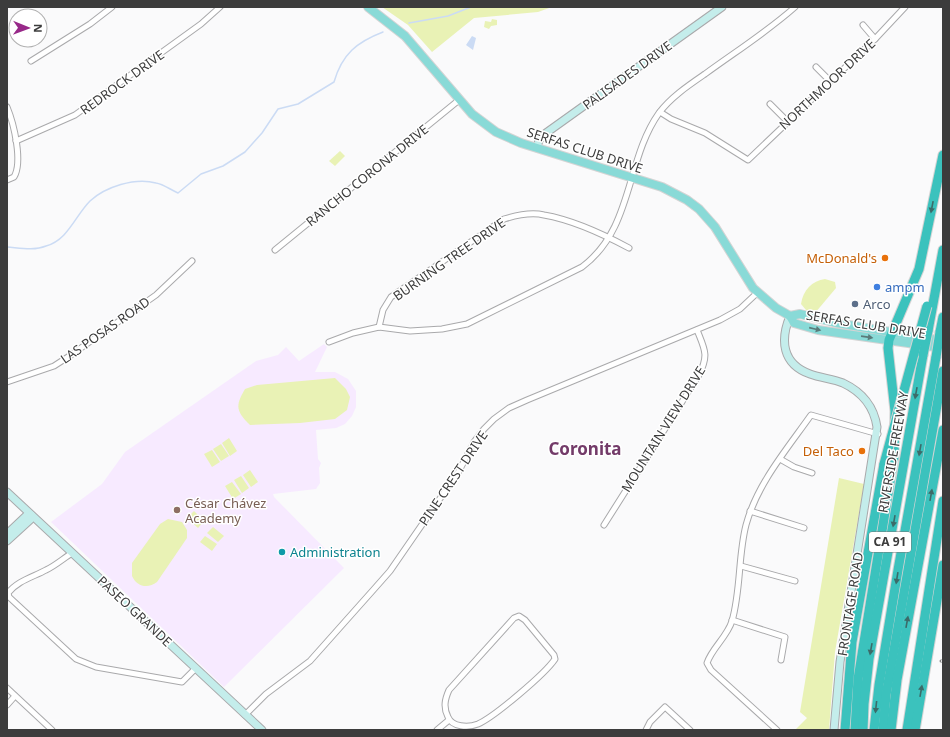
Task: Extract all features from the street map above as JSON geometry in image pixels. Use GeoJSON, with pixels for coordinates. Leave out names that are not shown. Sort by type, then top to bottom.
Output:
{"type":"FeatureCollection","features":[{"type":"Feature","properties":{"kind":"highway"},"geometry":{"type":"LineString","coordinates":[[855,730],[859,672],[894,457],[896,426],[888,348],[891,336],[919,269],[943,155]]}},
{"type":"Feature","properties":{"kind":"highway","name":"RIVERSIDE FREEWAY"},"geometry":{"type":"LineString","coordinates":[[863,730],[869,659],[943,250]]}},
{"type":"Feature","properties":{"kind":"highway"},"geometry":{"type":"LineString","coordinates":[[845,730],[852,642],[884,464],[927,306],[937,288]]}},
{"type":"Feature","properties":{"kind":"highway"},"geometry":{"type":"LineString","coordinates":[[874,730],[879,685],[936,357],[942,336],[943,317]]}},
{"type":"Feature","properties":{"kind":"highway"},"geometry":{"type":"LineString","coordinates":[[882,730],[886,695],[943,371]]}},
{"type":"Feature","properties":{"kind":"highway","name":"CA 91"},"geometry":{"type":"LineString","coordinates":[[891,730],[897,680],[943,430]]}},
{"type":"Feature","properties":{"kind":"highway"},"geometry":{"type":"LineString","coordinates":[[907,730],[943,500]]}},
{"type":"Feature","properties":{"kind":"highway"},"geometry":{"type":"LineString","coordinates":[[915,730],[943,565]]}},
{"type":"Feature","properties":{"kind":"main road","name":"SERFAS CLUB DRIVE"},"geometry":{"type":"LineString","coordinates":[[368,7],[405,36],[459,100],[482,124],[496,132],[537,148],[633,178],[674,193],[699,209],[715,228],[739,268],[757,293],[790,316],[800,314],[943,348]]}},
{"type":"Feature","properties":{"kind":"main road","name":"PALISADES DRIVE"},"geometry":{"type":"LineString","coordinates":[[537,148],[540,140],[546,133],[722,7]]}},
{"type":"Feature","properties":{"kind":"main road","name":"FRONTAGE ROAD"},"geometry":{"type":"LineString","coordinates":[[790,316],[783,337],[785,349],[791,359],[800,369],[810,374],[842,383],[864,398],[876,418],[878,434],[840,662],[834,730]]}},
{"type":"Feature","properties":{"kind":"main road","name":"SERFAS CLUB DRIVE"},"geometry":{"type":"LineString","coordinates":[[891,336],[942,336]]}},
{"type":"Feature","properties":{"kind":"main road","name":"PASEO GRANDE"},"geometry":{"type":"LineString","coordinates":[[7,492],[262,730]]}},
{"type":"Feature","properties":{"kind":"main road"},"geometry":{"type":"LineString","coordinates":[[7,534],[26,516],[31,515]]}},
{"type":"Feature","properties":{"kind":"main road"},"geometry":{"type":"LineString","coordinates":[[7,541],[29,521],[31,515]]}},
{"type":"Feature","properties":{"kind":"street"},"geometry":{"type":"LineString","coordinates":[[31,61],[90,24],[112,7]]}},
{"type":"Feature","properties":{"kind":"street","name":"REDROCK DRIVE"},"geometry":{"type":"LineString","coordinates":[[16,141],[75,115],[201,24],[220,7]]}},
{"type":"Feature","properties":{"kind":"street"},"geometry":{"type":"LineString","coordinates":[[329,342],[353,332],[379,327],[410,331],[442,329],[467,324],[582,267],[596,257],[610,238],[633,178],[644,139],[660,112],[680,92],[795,7]]}},
{"type":"Feature","properties":{"kind":"street","name":"NORTHMOOR DRIVE"},"geometry":{"type":"LineString","coordinates":[[660,112],[671,119],[705,133],[748,160],[786,121],[875,39],[905,7]]}},
{"type":"Feature","properties":{"kind":"street"},"geometry":{"type":"LineString","coordinates":[[862,25],[875,39]]}},
{"type":"Feature","properties":{"kind":"street"},"geometry":{"type":"LineString","coordinates":[[816,67],[830,81]]}},
{"type":"Feature","properties":{"kind":"street","name":"RANCHO CORONA DRIVE"},"geometry":{"type":"LineString","coordinates":[[275,250],[459,100]]}},
{"type":"Feature","properties":{"kind":"street"},"geometry":{"type":"LineString","coordinates":[[770,104],[786,121]]}},
{"type":"Feature","properties":{"kind":"street"},"geometry":{"type":"LineString","coordinates":[[7,110],[16,141],[18,165],[14,178],[7,180]]}},
{"type":"Feature","properties":{"kind":"street","name":"BURNING TREE DRIVE"},"geometry":{"type":"LineString","coordinates":[[379,327],[383,310],[391,297],[504,218],[520,214],[544,214],[610,238],[629,248]]}},
{"type":"Feature","properties":{"kind":"street","name":"LAS POSAS ROAD"},"geometry":{"type":"LineString","coordinates":[[7,382],[54,366],[72,355],[156,295],[192,261]]}},
{"type":"Feature","properties":{"kind":"street","name":"PINE CREST DRIVE"},"geometry":{"type":"LineString","coordinates":[[245,714],[261,698],[310,660],[385,576],[459,471],[474,442],[494,419],[509,408],[527,400],[731,315],[757,293]]}},
{"type":"Feature","properties":{"kind":"street","name":"MOUNTAIN VIEW DRIVE"},"geometry":{"type":"LineString","coordinates":[[604,525],[699,375],[706,361],[706,352],[697,330]]}},
{"type":"Feature","properties":{"kind":"street"},"geometry":{"type":"LineString","coordinates":[[777,730],[711,670],[707,664],[729,628],[732,620],[746,526],[750,511],[763,484],[811,415],[878,434]]}},
{"type":"Feature","properties":{"kind":"street"},"geometry":{"type":"LineString","coordinates":[[780,459],[794,467],[812,473]]}},
{"type":"Feature","properties":{"kind":"street"},"geometry":{"type":"LineString","coordinates":[[750,511],[804,528]]}},
{"type":"Feature","properties":{"kind":"street"},"geometry":{"type":"LineString","coordinates":[[72,553],[47,570],[26,579],[11,589],[8,593],[9,597],[67,652],[86,664],[182,682],[196,668]]}},
{"type":"Feature","properties":{"kind":"street"},"geometry":{"type":"LineString","coordinates":[[741,566],[795,581]]}},
{"type":"Feature","properties":{"kind":"street"},"geometry":{"type":"LineString","coordinates":[[519,616],[525,620],[554,654],[555,659],[508,704],[478,724],[464,726],[449,720],[445,704],[449,690],[514,618],[519,616]]}},
{"type":"Feature","properties":{"kind":"street"},"geometry":{"type":"LineString","coordinates":[[732,620],[785,637],[781,660]]}},
{"type":"Feature","properties":{"kind":"street"},"geometry":{"type":"LineString","coordinates":[[7,688],[52,730]]}},
{"type":"Feature","properties":{"kind":"street"},"geometry":{"type":"LineString","coordinates":[[7,705],[15,696]]}},
{"type":"Feature","properties":{"kind":"street"},"geometry":{"type":"LineString","coordinates":[[646,730],[650,722],[665,706],[690,730]]}},
{"type":"Feature","properties":{"kind":"street"},"geometry":{"type":"LineString","coordinates":[[437,730],[449,720]]}},
{"type":"Feature","properties":{"kind":"shaded area","name":"César Chávez Academy"},"geometry":{"type":"Polygon","coordinates":[[[324,344],[327,347],[315,372],[335,372],[348,379],[356,391],[356,407],[352,416],[345,424],[336,428],[316,430],[318,459],[321,463],[319,468],[320,483],[316,489],[273,494],[274,497],[344,568],[224,687],[51,522],[102,484],[125,452],[256,361],[278,355],[286,347],[299,361],[324,344]]]}},
{"type":"Feature","properties":{"kind":"green space"},"geometry":{"type":"Polygon","coordinates":[[[382,7],[552,7],[538,12],[474,18],[432,52],[408,25],[382,7]]]}},
{"type":"Feature","properties":{"kind":"green space"},"geometry":{"type":"Polygon","coordinates":[[[492,19],[497,20],[497,25],[491,26],[489,29],[484,27],[485,21],[491,22],[492,19]]]}},
{"type":"Feature","properties":{"kind":"green space"},"geometry":{"type":"Polygon","coordinates":[[[340,151],[345,156],[335,166],[329,161],[340,151]]]}},
{"type":"Feature","properties":{"kind":"green space"},"geometry":{"type":"Polygon","coordinates":[[[825,279],[835,282],[836,288],[815,313],[806,310],[801,304],[806,290],[812,284],[825,279]]]}},
{"type":"Feature","properties":{"kind":"green space"},"geometry":{"type":"Polygon","coordinates":[[[335,378],[346,389],[350,397],[347,410],[335,419],[300,423],[250,425],[242,416],[238,408],[238,404],[245,389],[257,385],[335,378]]]}},
{"type":"Feature","properties":{"kind":"green space"},"geometry":{"type":"Polygon","coordinates":[[[229,438],[237,451],[230,456],[222,443],[229,438]]]}},
{"type":"Feature","properties":{"kind":"green space"},"geometry":{"type":"Polygon","coordinates":[[[221,444],[229,456],[221,461],[213,449],[221,444]]]}},
{"type":"Feature","properties":{"kind":"green space"},"geometry":{"type":"Polygon","coordinates":[[[212,450],[220,462],[212,467],[204,454],[212,450]]]}},
{"type":"Feature","properties":{"kind":"green space"},"geometry":{"type":"Polygon","coordinates":[[[250,470],[258,482],[251,487],[243,475],[250,470]]]}},
{"type":"Feature","properties":{"kind":"green space"},"geometry":{"type":"Polygon","coordinates":[[[241,476],[249,488],[242,493],[234,480],[241,476]]]}},
{"type":"Feature","properties":{"kind":"green space"},"geometry":{"type":"Polygon","coordinates":[[[839,478],[864,484],[835,652],[829,730],[795,730],[807,718],[800,712],[839,478]]]}},
{"type":"Feature","properties":{"kind":"green space"},"geometry":{"type":"Polygon","coordinates":[[[232,482],[241,494],[233,499],[225,486],[232,482]]]}},
{"type":"Feature","properties":{"kind":"green space"},"geometry":{"type":"Polygon","coordinates":[[[194,511],[204,521],[198,528],[187,518],[194,511]]]}},
{"type":"Feature","properties":{"kind":"green space"},"geometry":{"type":"Polygon","coordinates":[[[168,519],[182,522],[187,530],[187,538],[157,582],[150,586],[140,585],[132,576],[132,563],[160,524],[168,519]]]}},
{"type":"Feature","properties":{"kind":"green space"},"geometry":{"type":"Polygon","coordinates":[[[213,527],[224,536],[218,542],[207,533],[213,527]]]}},
{"type":"Feature","properties":{"kind":"green space"},"geometry":{"type":"Polygon","coordinates":[[[205,536],[217,544],[212,551],[200,542],[205,536]]]}},
{"type":"Feature","properties":{"kind":"water"},"geometry":{"type":"Polygon","coordinates":[[[472,36],[476,38],[473,50],[466,45],[472,36]]]}},
{"type":"Feature","properties":{"kind":"waterway"},"geometry":{"type":"LineString","coordinates":[[409,23],[448,16],[471,7]]}},
{"type":"Feature","properties":{"kind":"waterway"},"geometry":{"type":"LineString","coordinates":[[7,247],[27,249],[41,248],[54,243],[66,233],[90,201],[104,191],[121,184],[148,181],[159,184],[178,193],[201,174],[223,166],[245,152],[262,133],[278,109],[298,104],[334,82],[341,64],[352,50],[366,40],[383,32]]}},
{"type":"Feature","properties":{"kind":"place","name":"McDonald's"},"geometry":{"type":"Point","coordinates":[885,258]}},
{"type":"Feature","properties":{"kind":"place","name":"ampm"},"geometry":{"type":"Point","coordinates":[877,287]}},
{"type":"Feature","properties":{"kind":"place","name":"Arco"},"geometry":{"type":"Point","coordinates":[855,304]}},
{"type":"Feature","properties":{"kind":"place","name":"Del Taco"},"geometry":{"type":"Point","coordinates":[862,451]}},
{"type":"Feature","properties":{"kind":"place","name":"César Chávez Academy"},"geometry":{"type":"Point","coordinates":[177,510]}},
{"type":"Feature","properties":{"kind":"place","name":"Administration"},"geometry":{"type":"Point","coordinates":[282,552]}},
{"type":"Feature","properties":{"kind":"district","name":"Coronita"},"geometry":{"type":"Point","coordinates":[585,449]}}]}
